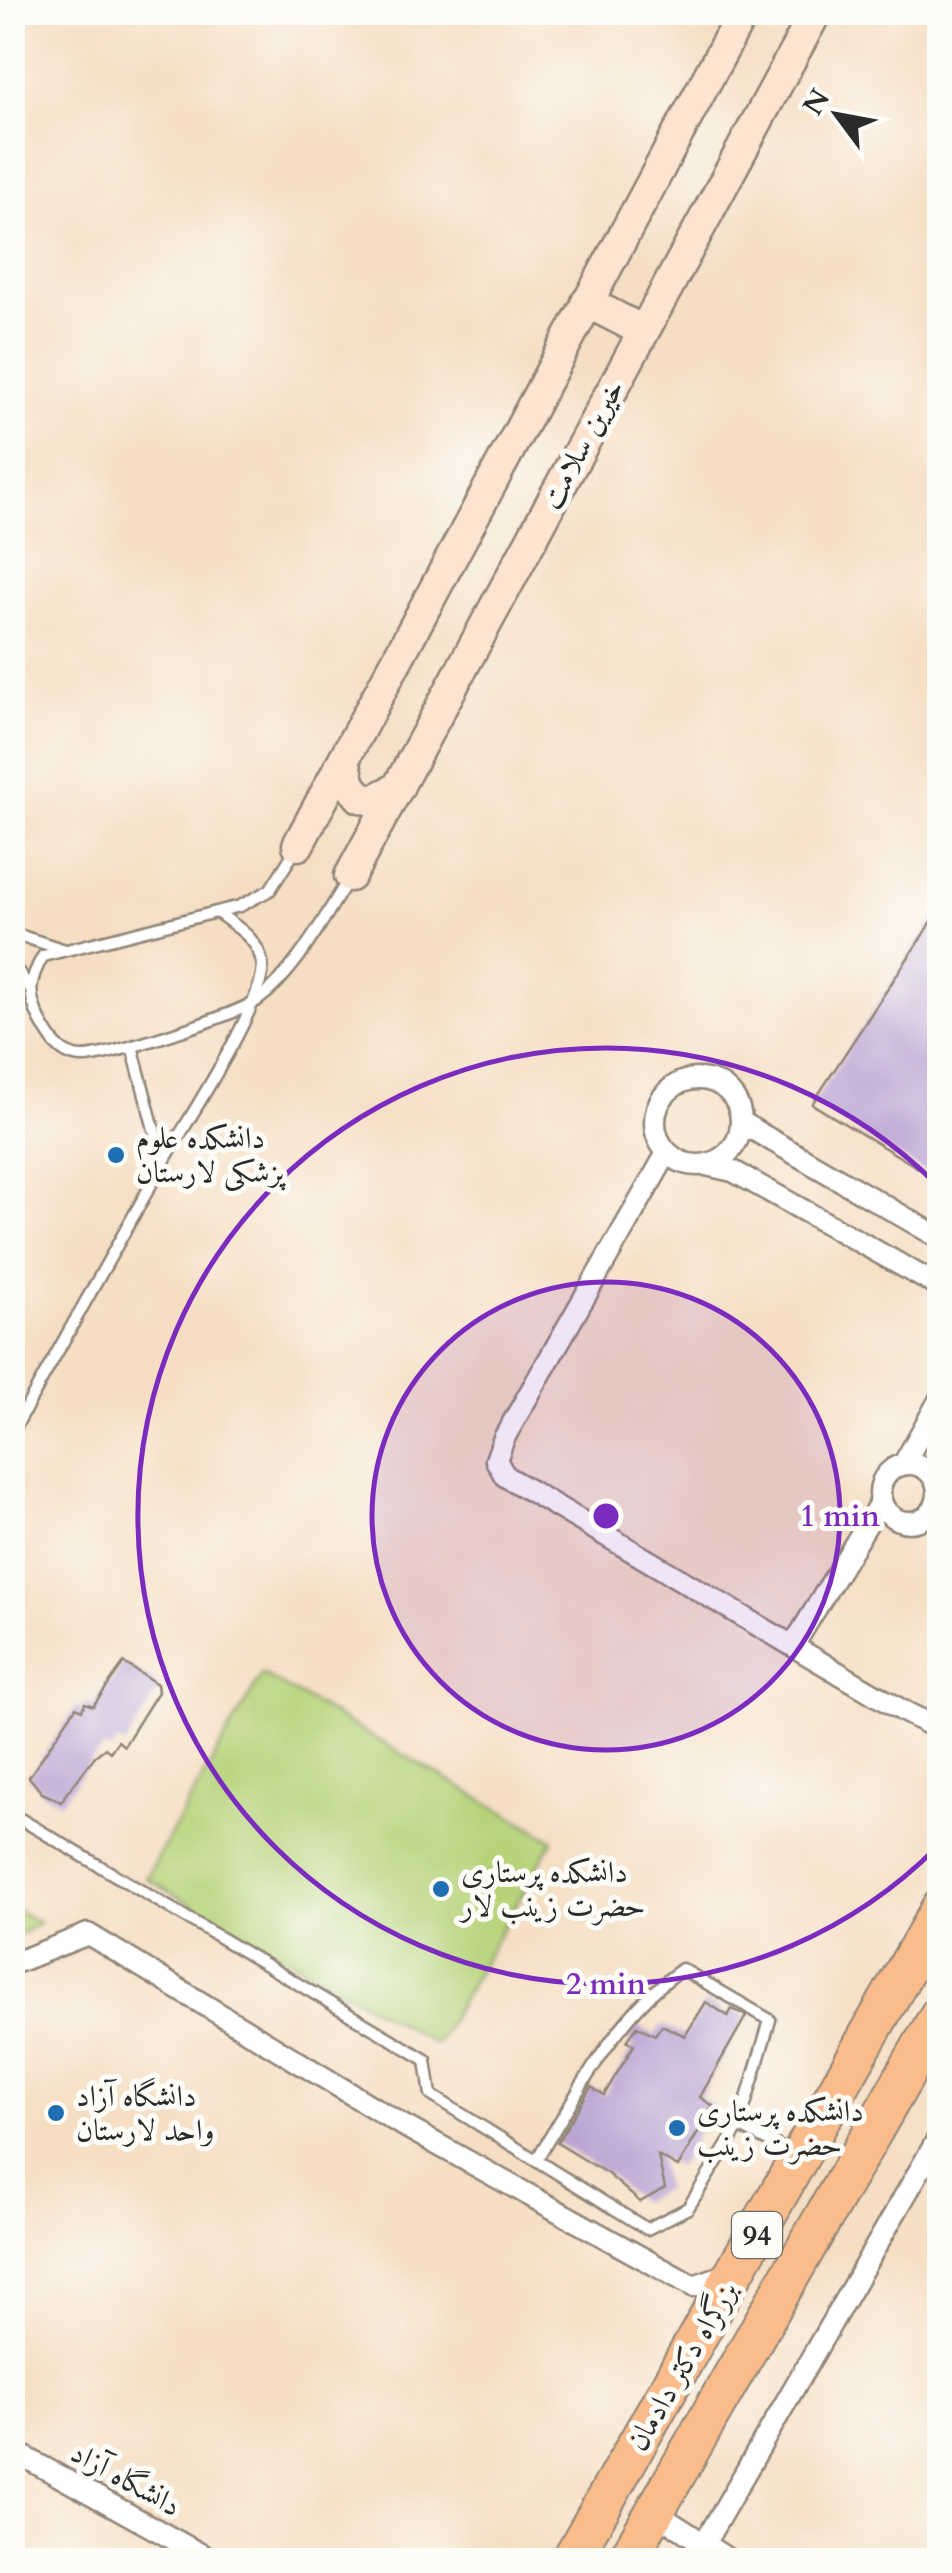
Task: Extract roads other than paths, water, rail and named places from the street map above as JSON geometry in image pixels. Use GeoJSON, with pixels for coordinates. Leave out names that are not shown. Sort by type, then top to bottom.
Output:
{"type":"FeatureCollection","features":[{"type":"Feature","properties":{"kind":"highway","name":"بزرگراه دکتر دادمان"},"geometry":{"type":"LineString","coordinates":[[571,2560],[940,1909]]}},
{"type":"Feature","properties":{"kind":"highway"},"geometry":{"type":"LineString","coordinates":[[884,2013],[933,2026]]}},
{"type":"Feature","properties":{"kind":"highway","name":"بزرگراه دکتر دادمان"},"geometry":{"type":"LineString","coordinates":[[627,2560],[933,2026]]}},
{"type":"Feature","properties":{"kind":"street","name":"خیرین سلامت"},"geometry":{"type":"LineString","coordinates":[[298,846],[742,12]]}},
{"type":"Feature","properties":{"kind":"street","name":"خیرین سلامت"},"geometry":{"type":"LineString","coordinates":[[350,876],[816,12]]}},
{"type":"Feature","properties":{"kind":"street"},"geometry":{"type":"LineString","coordinates":[[587,302],[642,331]]}},
{"type":"Feature","properties":{"kind":"street"},"geometry":{"type":"LineString","coordinates":[[344,760],[350,785],[360,797],[374,800],[398,788]]}},
{"type":"Feature","properties":{"kind":"street"},"geometry":{"type":"LineString","coordinates":[[706,1165],[732,1150],[742,1123],[733,1096],[722,1086],[709,1080],[680,1082],[660,1101],[655,1114],[655,1128],[667,1153],[679,1162],[733,1172],[940,1287]]}},
{"type":"Feature","properties":{"kind":"street"},"geometry":{"type":"LineString","coordinates":[[742,1123],[940,1238]]}},
{"type":"Feature","properties":{"kind":"street"},"geometry":{"type":"LineString","coordinates":[[667,1153],[504,1438],[496,1460],[505,1476],[904,1711],[932,1725],[940,1723]]}},
{"type":"Feature","properties":{"kind":"street"},"geometry":{"type":"LineString","coordinates":[[793,1646],[881,1501],[882,1482],[902,1464],[940,1399]]}},
{"type":"Feature","properties":{"kind":"street"},"geometry":{"type":"LineString","coordinates":[[881,1501],[892,1517],[910,1523],[936,1508],[929,1472],[902,1464]]}},
{"type":"Feature","properties":{"kind":"street"},"geometry":{"type":"LineString","coordinates":[[12,1964],[88,1934],[397,2122],[693,2286],[736,2272]]}},
{"type":"Feature","properties":{"kind":"street"},"geometry":{"type":"LineString","coordinates":[[704,2544],[940,2135]]}},
{"type":"Feature","properties":{"kind":"street","name":"دانشگاه آزاد"},"geometry":{"type":"LineString","coordinates":[[12,2450],[211,2560]]}},
{"type":"Feature","properties":{"kind":"street"},"geometry":{"type":"LineString","coordinates":[[655,2512],[728,2560]]}},
{"type":"Feature","properties":{"kind":"lane"},"geometry":{"type":"LineString","coordinates":[[256,1002],[132,1046],[81,1058],[54,1046],[32,1003],[29,980],[43,956],[217,912],[270,890],[298,846]]}},
{"type":"Feature","properties":{"kind":"lane"},"geometry":{"type":"LineString","coordinates":[[12,1433],[256,1002],[318,928],[350,876]]}},
{"type":"Feature","properties":{"kind":"lane"},"geometry":{"type":"LineString","coordinates":[[217,912],[254,940],[264,966],[256,1002]]}},
{"type":"Feature","properties":{"kind":"lane"},"geometry":{"type":"LineString","coordinates":[[12,933],[66,950]]}},
{"type":"Feature","properties":{"kind":"lane"},"geometry":{"type":"LineString","coordinates":[[12,963],[30,990]]}},
{"type":"Feature","properties":{"kind":"lane"},"geometry":{"type":"LineString","coordinates":[[132,1046],[162,1163]]}},
{"type":"Feature","properties":{"kind":"lane"},"geometry":{"type":"LineString","coordinates":[[12,1814],[426,2060],[431,2094],[538,2157],[647,2229],[688,2208],[739,2126],[770,2020],[682,1969],[650,1992],[620,2028],[538,2157]]}},
{"type":"Feature","properties":{"kind":"lane"},"geometry":{"type":"LineString","coordinates":[[739,2126],[801,2158]]}},
{"type":"Feature","properties":{"kind":"place","name":"دانشکده علوم پزشکی لارستان"},"geometry":{"type":"Point","coordinates":[116,1155]}},
{"type":"Feature","properties":{"kind":"place","name":"دانشکده پرستاری حضرت زینب لار"},"geometry":{"type":"Point","coordinates":[441,1889]}},
{"type":"Feature","properties":{"kind":"place","name":"دانشگاه آزاد واحد لارستان"},"geometry":{"type":"Point","coordinates":[56,2113]}},
{"type":"Feature","properties":{"kind":"place","name":"دانشکده پرستاری حضرت زینب"},"geometry":{"type":"Point","coordinates":[677,2128]}}]}
